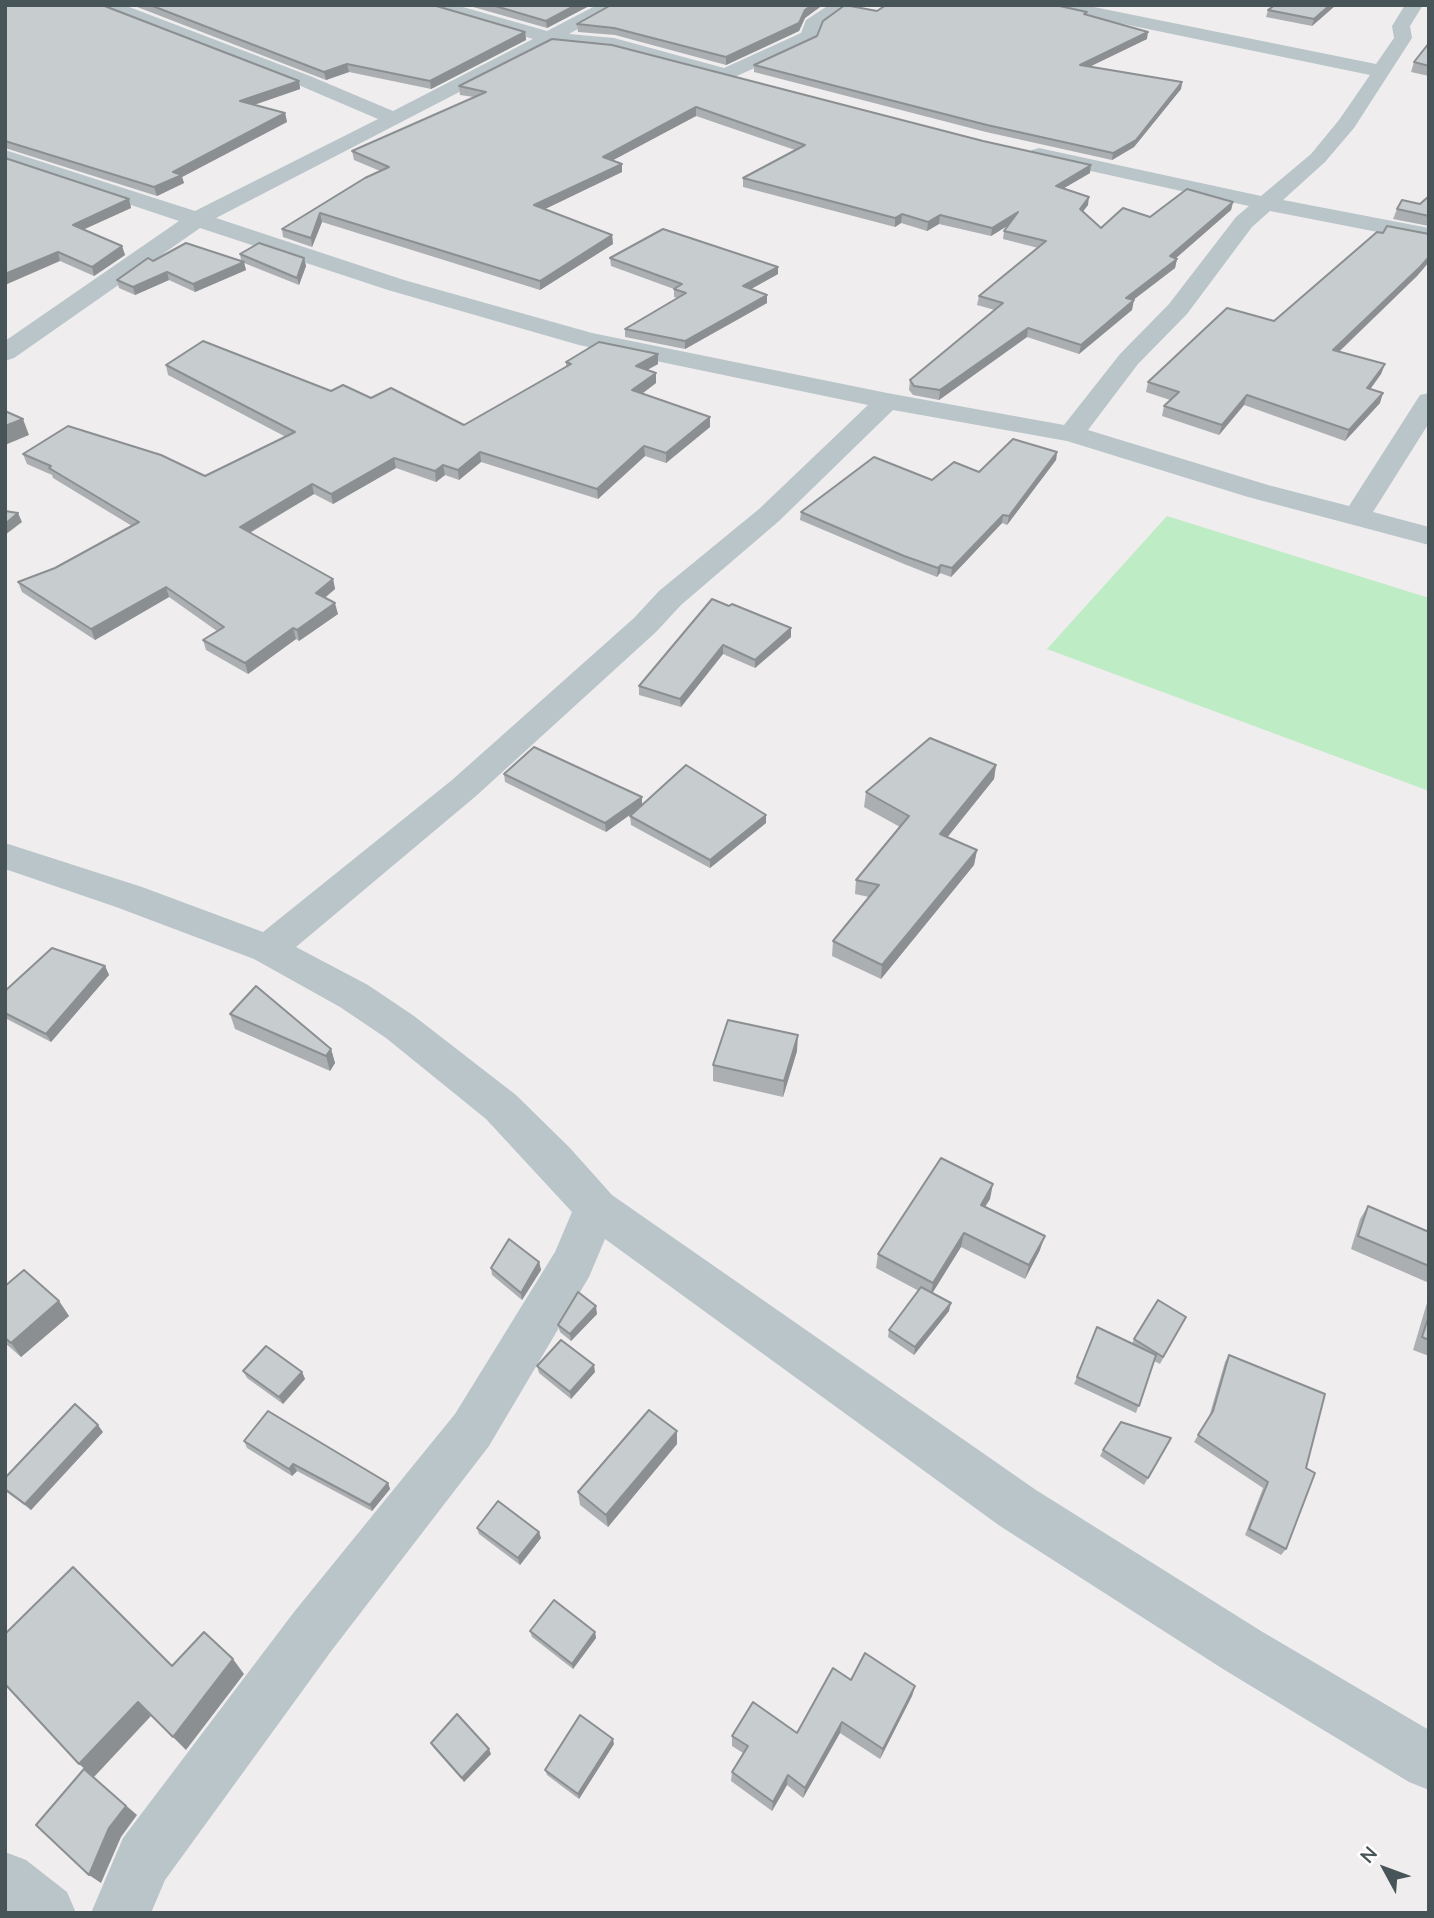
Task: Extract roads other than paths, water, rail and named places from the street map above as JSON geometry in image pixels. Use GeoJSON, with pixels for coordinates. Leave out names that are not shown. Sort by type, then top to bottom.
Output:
{"type":"FeatureCollection","features":[{"type":"Feature","properties":{"kind":"street"},"geometry":{"type":"LineString","coordinates":[[107,5],[303,80],[394,119]]}},
{"type":"Feature","properties":{"kind":"street"},"geometry":{"type":"LineString","coordinates":[[436,5],[551,38],[614,44],[751,82]]}},
{"type":"Feature","properties":{"kind":"street"},"geometry":{"type":"LineString","coordinates":[[5,353],[197,219],[611,5]]}},
{"type":"Feature","properties":{"kind":"street"},"geometry":{"type":"LineString","coordinates":[[726,75],[809,36],[812,24],[841,5]]}},
{"type":"Feature","properties":{"kind":"street"},"geometry":{"type":"LineString","coordinates":[[1056,5],[1380,71]]}},
{"type":"Feature","properties":{"kind":"street"},"geometry":{"type":"LineString","coordinates":[[1071,434],[1129,359],[1178,309],[1244,222],[1318,158],[1347,124],[1403,38],[1401,26],[1415,5]]}},
{"type":"Feature","properties":{"kind":"street"},"geometry":{"type":"LineString","coordinates":[[1019,150],[1429,235]]}},
{"type":"Feature","properties":{"kind":"street"},"geometry":{"type":"LineString","coordinates":[[5,156],[396,285],[588,340],[887,401],[1071,434],[1258,491],[1429,536]]}},
{"type":"Feature","properties":{"kind":"street"},"geometry":{"type":"LineString","coordinates":[[268,949],[474,779],[645,625],[670,598],[769,515],[887,401]]}},
{"type":"Feature","properties":{"kind":"street"},"geometry":{"type":"LineString","coordinates":[[1356,517],[1429,401]]}},
{"type":"Feature","properties":{"kind":"street"},"geometry":{"type":"LineString","coordinates":[[5,856],[129,897],[268,949],[354,996],[400,1027],[501,1107],[555,1161],[596,1208],[1018,1508],[1242,1650],[1429,1762]]}},
{"type":"Feature","properties":{"kind":"street"},"geometry":{"type":"LineString","coordinates":[[121,1913],[144,1859],[313,1631],[472,1430],[573,1263],[596,1208]]}},
{"type":"Feature","properties":{"kind":"street"},"geometry":{"type":"LineString","coordinates":[[5,1881],[46,1913]]}}]}
